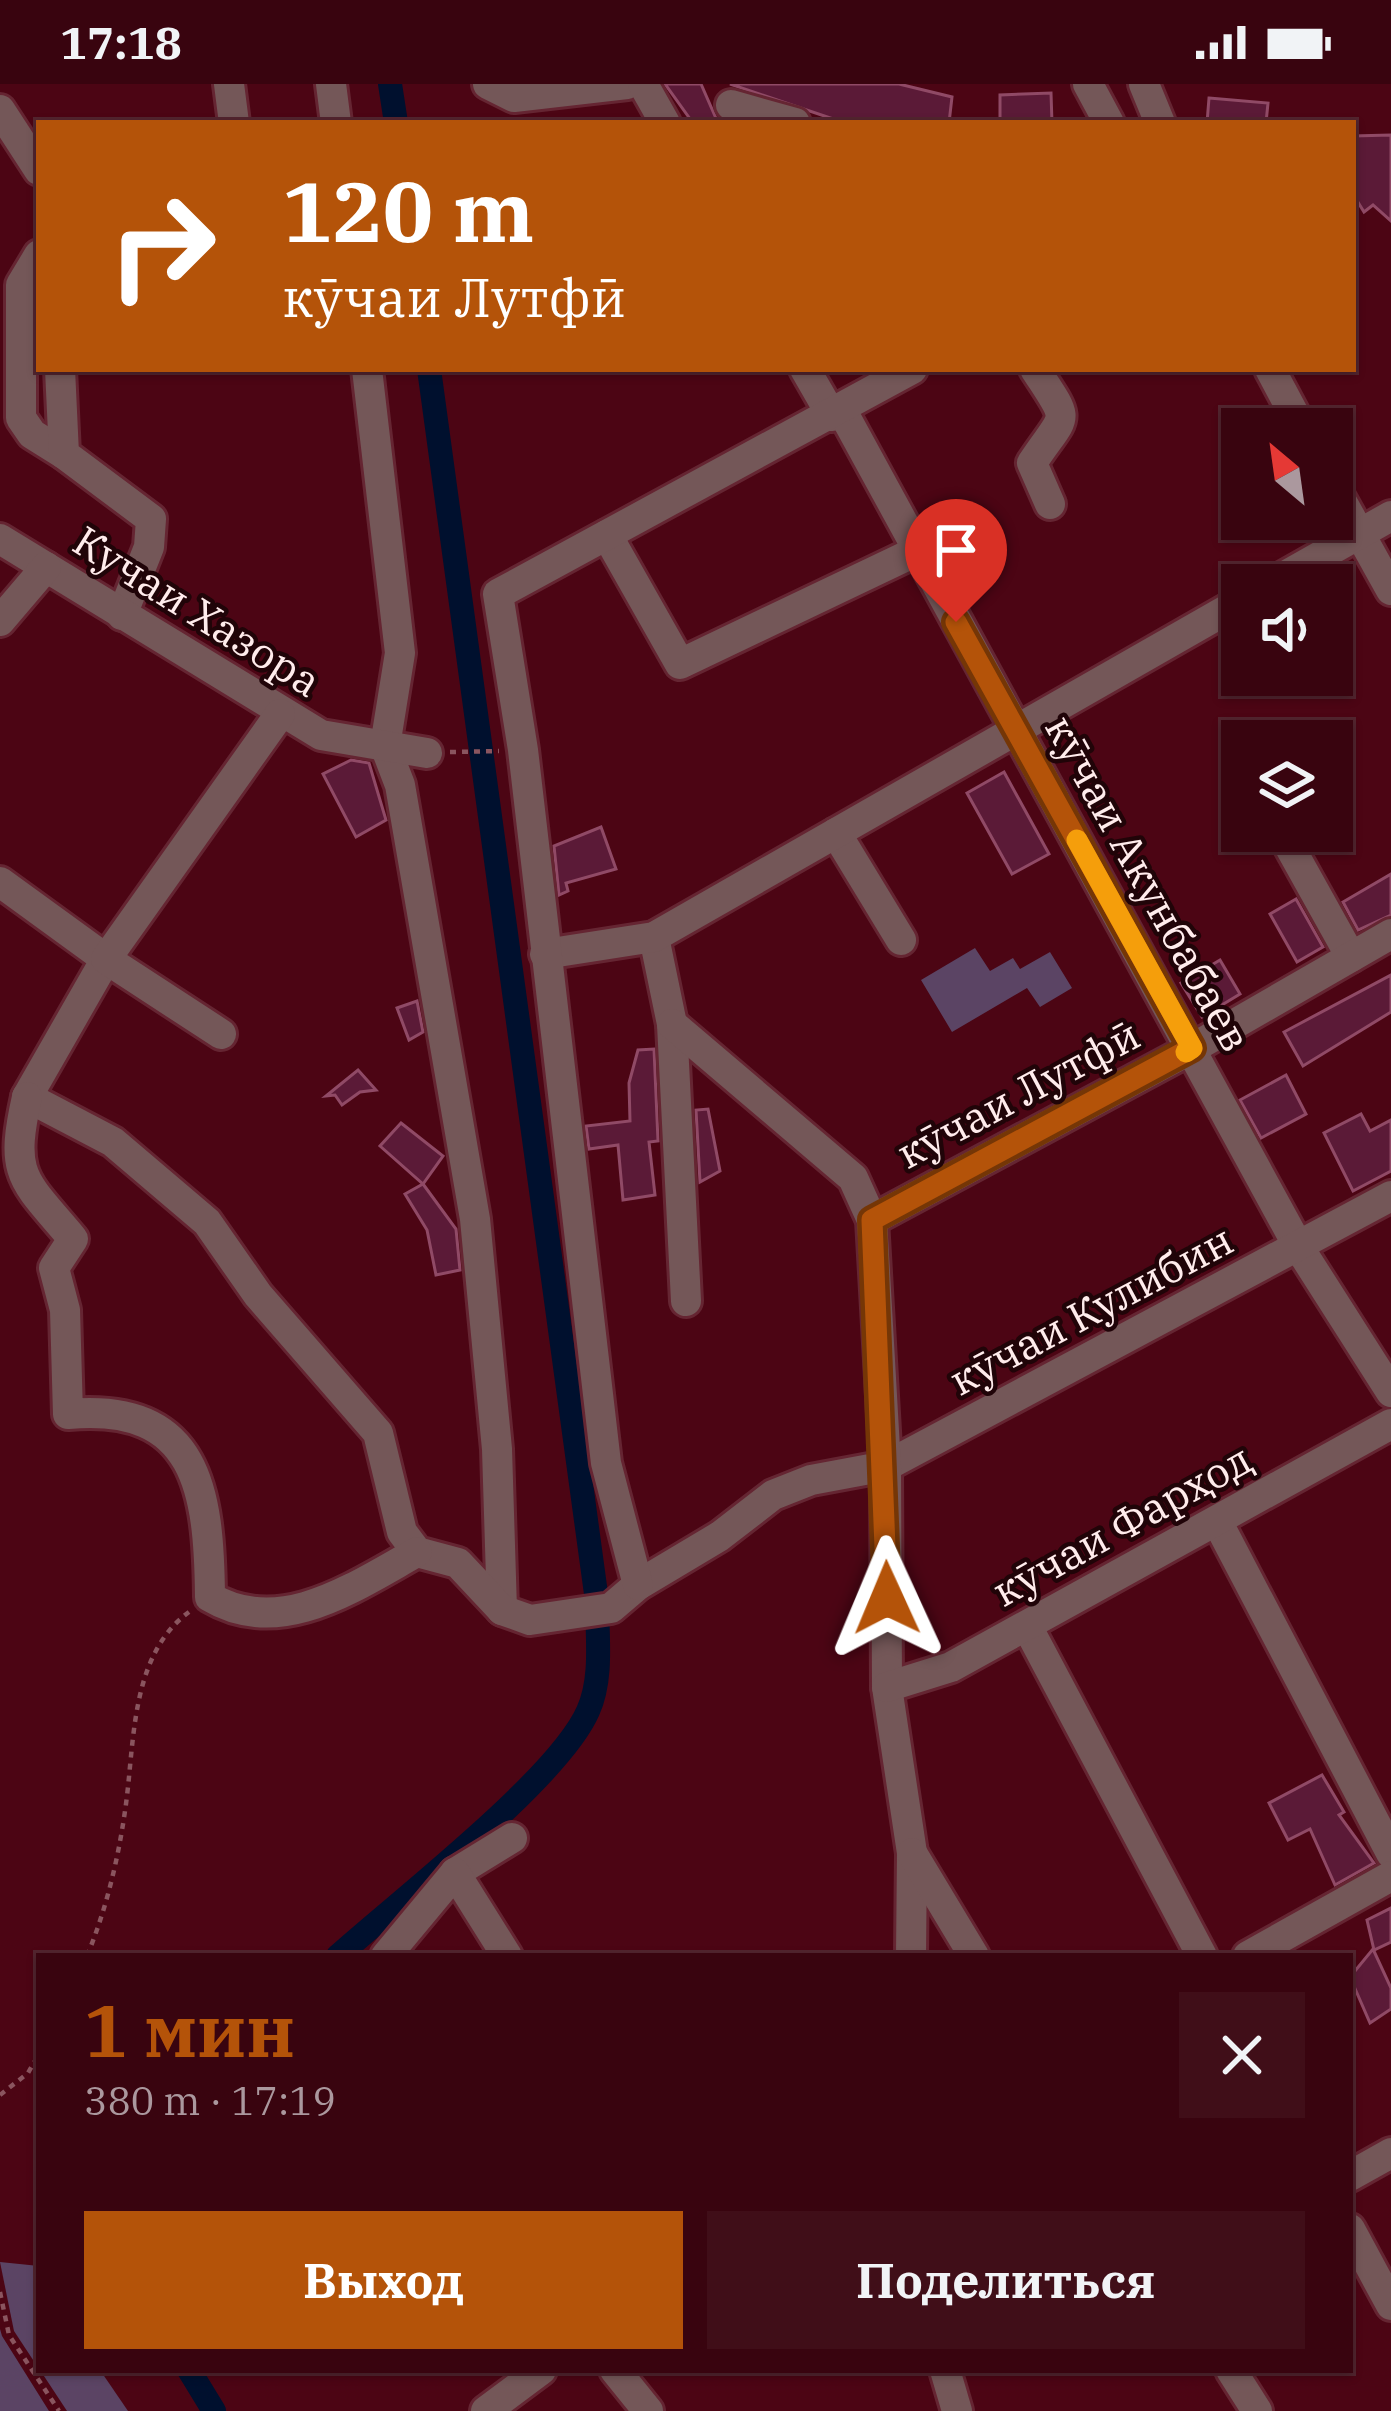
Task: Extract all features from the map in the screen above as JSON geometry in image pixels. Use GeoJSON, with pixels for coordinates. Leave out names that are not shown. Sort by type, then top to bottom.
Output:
{"type":"FeatureCollection","features":[{"type":"Feature","properties":{"kind":"street"},"geometry":{"type":"LineString","coordinates":[[229,84],[234,120]]}},
{"type":"Feature","properties":{"kind":"street"},"geometry":{"type":"LineString","coordinates":[[331,84],[336,120]]}},
{"type":"Feature","properties":{"kind":"street"},"geometry":{"type":"LineString","coordinates":[[488,84],[514,97],[627,84]]}},
{"type":"Feature","properties":{"kind":"street"},"geometry":{"type":"LineString","coordinates":[[643,84],[663,120]]}},
{"type":"Feature","properties":{"kind":"street"},"geometry":{"type":"LineString","coordinates":[[1088,84],[1107,120]]}},
{"type":"Feature","properties":{"kind":"street"},"geometry":{"type":"LineString","coordinates":[[1144,84],[1159,120]]}},
{"type":"Feature","properties":{"kind":"street"},"geometry":{"type":"LineString","coordinates":[[730,104],[785,120]]}},
{"type":"Feature","properties":{"kind":"street"},"geometry":{"type":"LineString","coordinates":[[0,110],[36,165]]}},
{"type":"Feature","properties":{"kind":"street"},"geometry":{"type":"LineString","coordinates":[[36,260],[21,285],[21,418],[32,434],[151,519],[149,547],[122,615]]}},
{"type":"Feature","properties":{"kind":"street"},"geometry":{"type":"LineString","coordinates":[[60,372],[64,454]]}},
{"type":"Feature","properties":{"kind":"street"},"geometry":{"type":"LineString","coordinates":[[368,372],[400,653],[385,746],[400,785],[475,1219],[497,1449],[502,1610]]}},
{"type":"Feature","properties":{"kind":"street","name":"кӯчаи Акунбабаев"},"geometry":{"type":"LineString","coordinates":[[807,372],[917,551],[1298,1246],[1391,1392]]}},
{"type":"Feature","properties":{"kind":"street"},"geometry":{"type":"LineString","coordinates":[[638,1585],[606,1463],[523,750],[498,594],[907,372]]}},
{"type":"Feature","properties":{"kind":"street"},"geometry":{"type":"LineString","coordinates":[[1037,372],[1063,411],[1063,426],[1032,463],[1050,504]]}},
{"type":"Feature","properties":{"kind":"street"},"geometry":{"type":"LineString","coordinates":[[1272,372],[1291,408]]}},
{"type":"Feature","properties":{"kind":"street"},"geometry":{"type":"LineString","coordinates":[[1307,564],[1391,516]]}},
{"type":"Feature","properties":{"kind":"street"},"geometry":{"type":"LineString","coordinates":[[1353,523],[1391,590]]}},
{"type":"Feature","properties":{"kind":"street"},"geometry":{"type":"LineString","coordinates":[[607,535],[680,664],[917,551]]}},
{"type":"Feature","properties":{"kind":"street","name":"Кучаи Хазора"},"geometry":{"type":"LineString","coordinates":[[0,539],[321,736],[427,753]]}},
{"type":"Feature","properties":{"kind":"street"},"geometry":{"type":"LineString","coordinates":[[0,621],[46,567]]}},
{"type":"Feature","properties":{"kind":"street"},"geometry":{"type":"LineString","coordinates":[[545,954],[654,937],[1221,613]]}},
{"type":"Feature","properties":{"kind":"street"},"geometry":{"type":"LineString","coordinates":[[280,714],[106,959],[27,1097],[16,1156],[38,1197],[73,1238],[54,1268],[65,1310],[68,1414],[99,1411],[152,1421],[177,1446],[202,1492],[210,1597],[239,1614],[302,1611],[417,1552]]}},
{"type":"Feature","properties":{"kind":"street"},"geometry":{"type":"LineString","coordinates":[[836,833],[901,940]]}},
{"type":"Feature","properties":{"kind":"street"},"geometry":{"type":"LineString","coordinates":[[1293,852],[1351,957]]}},
{"type":"Feature","properties":{"kind":"street"},"geometry":{"type":"LineString","coordinates":[[0,882],[221,1034]]}},
{"type":"Feature","properties":{"kind":"street","name":"кӯчаи Лутфӣ"},"geometry":{"type":"LineString","coordinates":[[872,1220],[1192,1048],[1391,934]]}},
{"type":"Feature","properties":{"kind":"street"},"geometry":{"type":"LineString","coordinates":[[654,937],[672,1024],[686,1300]]}},
{"type":"Feature","properties":{"kind":"street"},"geometry":{"type":"LineString","coordinates":[[672,1024],[853,1178],[872,1220],[886,1466],[887,1687],[912,1853],[911,1953]]}},
{"type":"Feature","properties":{"kind":"street"},"geometry":{"type":"LineString","coordinates":[[27,1097],[113,1142],[207,1222],[258,1295],[378,1433],[402,1532],[417,1552],[458,1563],[502,1610]]}},
{"type":"Feature","properties":{"kind":"street","name":"кӯчаи Кулибин"},"geometry":{"type":"LineString","coordinates":[[502,1610],[530,1620],[611,1608],[772,1496],[811,1480],[886,1466],[1391,1196]]}},
{"type":"Feature","properties":{"kind":"street","name":"кӯчаи Фарҳод"},"geometry":{"type":"LineString","coordinates":[[887,1687],[952,1667],[1391,1424]]}},
{"type":"Feature","properties":{"kind":"street"},"geometry":{"type":"LineString","coordinates":[[1217,1521],[1391,1853]]}},
{"type":"Feature","properties":{"kind":"street"},"geometry":{"type":"LineString","coordinates":[[1027,1626],[1200,1953]]}},
{"type":"Feature","properties":{"kind":"street"},"geometry":{"type":"LineString","coordinates":[[389,1953],[455,1874],[512,1838]]}},
{"type":"Feature","properties":{"kind":"street"},"geometry":{"type":"LineString","coordinates":[[912,1853],[972,1953]]}},
{"type":"Feature","properties":{"kind":"street"},"geometry":{"type":"LineString","coordinates":[[455,1874],[505,1953]]}},
{"type":"Feature","properties":{"kind":"street"},"geometry":{"type":"LineString","coordinates":[[1253,1953],[1391,1876]]}},
{"type":"Feature","properties":{"kind":"street"},"geometry":{"type":"LineString","coordinates":[[1353,2174],[1391,2153]]}},
{"type":"Feature","properties":{"kind":"street"},"geometry":{"type":"LineString","coordinates":[[1353,2235],[1391,2306]]}},
{"type":"Feature","properties":{"kind":"street"},"geometry":{"type":"LineString","coordinates":[[485,2411],[537,2373]]}},
{"type":"Feature","properties":{"kind":"street"},"geometry":{"type":"LineString","coordinates":[[617,2373],[648,2411]]}},
{"type":"Feature","properties":{"kind":"street"},"geometry":{"type":"LineString","coordinates":[[946,2373],[957,2411]]}},
{"type":"Feature","properties":{"kind":"street"},"geometry":{"type":"LineString","coordinates":[[1233,2373],[1257,2411]]}},
{"type":"Feature","properties":{"kind":"path"},"geometry":{"type":"LineString","coordinates":[[427,753],[523,750]]}},
{"type":"Feature","properties":{"kind":"path"},"geometry":{"type":"LineString","coordinates":[[88,1953],[104,1915],[125,1813],[135,1719],[154,1650],[175,1622],[210,1597]]}},
{"type":"Feature","properties":{"kind":"path"},"geometry":{"type":"LineString","coordinates":[[0,2095],[28,2074],[36,2059]]}},
{"type":"Feature","properties":{"kind":"path"},"geometry":{"type":"LineString","coordinates":[[0,2293],[9,2335],[59,2411]]}},
{"type":"Feature","properties":{"kind":"shaded area"},"geometry":{"type":"Polygon","coordinates":[[[975,948],[990,971],[1013,958],[1020,969],[1050,952],[1072,988],[1040,1007],[1027,988],[952,1032],[921,980],[975,948]]]}},
{"type":"Feature","properties":{"kind":"shaded area"},"geometry":{"type":"Polygon","coordinates":[[[0,2262],[36,2266],[36,2364],[14,2331],[0,2262]]]}},
{"type":"Feature","properties":{"kind":"shaded area"},"geometry":{"type":"Polygon","coordinates":[[[0,2329],[2,2336],[49,2411],[0,2411],[0,2329]]]}},
{"type":"Feature","properties":{"kind":"shaded area"},"geometry":{"type":"Polygon","coordinates":[[[42,2373],[102,2373],[128,2411],[67,2411],[42,2373]]]}},
{"type":"Feature","properties":{"kind":"building"},"geometry":{"type":"Polygon","coordinates":[[[665,84],[701,84],[717,120],[691,120],[665,84]]]}},
{"type":"Feature","properties":{"kind":"building"},"geometry":{"type":"Polygon","coordinates":[[[730,84],[899,84],[952,97],[949,120],[836,120],[730,84]]]}},
{"type":"Feature","properties":{"kind":"building"},"geometry":{"type":"Polygon","coordinates":[[[1051,93],[1052,120],[1000,120],[1000,95],[1051,93]]]}},
{"type":"Feature","properties":{"kind":"building"},"geometry":{"type":"Polygon","coordinates":[[[1209,98],[1268,103],[1266,120],[1207,120],[1209,98]]]}},
{"type":"Feature","properties":{"kind":"building"},"geometry":{"type":"Polygon","coordinates":[[[1391,135],[1391,221],[1373,205],[1364,212],[1356,199],[1356,136],[1391,135]]]}},
{"type":"Feature","properties":{"kind":"building"},"geometry":{"type":"Polygon","coordinates":[[[351,760],[369,763],[386,820],[356,837],[323,774],[351,760]]]}},
{"type":"Feature","properties":{"kind":"building"},"geometry":{"type":"Polygon","coordinates":[[[1004,772],[1049,854],[1012,874],[967,793],[1004,772]]]}},
{"type":"Feature","properties":{"kind":"building"},"geometry":{"type":"Polygon","coordinates":[[[601,827],[616,869],[566,883],[568,891],[559,895],[554,846],[601,827]]]}},
{"type":"Feature","properties":{"kind":"building"},"geometry":{"type":"Polygon","coordinates":[[[1391,874],[1391,915],[1358,930],[1343,902],[1391,874]]]}},
{"type":"Feature","properties":{"kind":"building"},"geometry":{"type":"Polygon","coordinates":[[[1296,899],[1323,947],[1297,962],[1270,914],[1296,899]]]}},
{"type":"Feature","properties":{"kind":"building"},"geometry":{"type":"Polygon","coordinates":[[[1220,960],[1240,994],[1202,1017],[1181,983],[1220,960]]]}},
{"type":"Feature","properties":{"kind":"building"},"geometry":{"type":"Polygon","coordinates":[[[1391,975],[1391,1012],[1303,1066],[1284,1032],[1391,975]]]}},
{"type":"Feature","properties":{"kind":"building"},"geometry":{"type":"Polygon","coordinates":[[[417,1001],[423,1032],[409,1040],[397,1008],[417,1001]]]}},
{"type":"Feature","properties":{"kind":"building"},"geometry":{"type":"Polygon","coordinates":[[[654,1049],[658,1141],[649,1142],[655,1195],[623,1200],[618,1145],[589,1149],[586,1126],[630,1121],[629,1083],[638,1050],[654,1049]]]}},
{"type":"Feature","properties":{"kind":"building"},"geometry":{"type":"Polygon","coordinates":[[[358,1070],[376,1090],[360,1092],[342,1105],[335,1095],[326,1096],[358,1070]]]}},
{"type":"Feature","properties":{"kind":"building"},"geometry":{"type":"Polygon","coordinates":[[[1286,1075],[1306,1114],[1261,1138],[1240,1100],[1286,1075]]]}},
{"type":"Feature","properties":{"kind":"building"},"geometry":{"type":"Polygon","coordinates":[[[708,1109],[720,1171],[700,1182],[696,1110],[708,1109]]]}},
{"type":"Feature","properties":{"kind":"building"},"geometry":{"type":"Polygon","coordinates":[[[1361,1114],[1370,1131],[1391,1120],[1391,1171],[1353,1191],[1324,1133],[1361,1114]]]}},
{"type":"Feature","properties":{"kind":"building"},"geometry":{"type":"Polygon","coordinates":[[[401,1123],[443,1156],[423,1184],[380,1146],[401,1123]]]}},
{"type":"Feature","properties":{"kind":"building"},"geometry":{"type":"Polygon","coordinates":[[[423,1184],[456,1229],[460,1270],[436,1275],[427,1230],[405,1194],[423,1184]]]}},
{"type":"Feature","properties":{"kind":"building"},"geometry":{"type":"Polygon","coordinates":[[[1322,1775],[1344,1812],[1339,1815],[1374,1863],[1335,1885],[1310,1829],[1288,1840],[1269,1803],[1322,1775]]]}},
{"type":"Feature","properties":{"kind":"building"},"geometry":{"type":"Polygon","coordinates":[[[1391,1908],[1391,1942],[1374,1950],[1367,1920],[1391,1908]]]}},
{"type":"Feature","properties":{"kind":"building"},"geometry":{"type":"Polygon","coordinates":[[[1373,1949],[1391,1988],[1391,2009],[1370,2023],[1353,1984],[1353,1973],[1373,1949]]]}},
{"type":"Feature","properties":{"kind":"waterway"},"geometry":{"type":"LineString","coordinates":[[390,84],[396,120]]}},
{"type":"Feature","properties":{"kind":"waterway"},"geometry":{"type":"LineString","coordinates":[[341,1953],[475,1838],[545,1770],[588,1711],[597,1671],[597,1601],[429,372]]}},
{"type":"Feature","properties":{"kind":"waterway"},"geometry":{"type":"LineString","coordinates":[[191,2373],[214,2411]]}},
{"type":"Feature","properties":{"kind":"slow traffic"},"geometry":{"type":"LineString","coordinates":[[1077,840],[1192,1048],[1186,1052]]}},
{"type":"Feature","properties":{"kind":"route"},"geometry":{"type":"LineString","coordinates":[[887,1598],[886,1466],[872,1220],[1192,1048],[956,622]]}}]}
